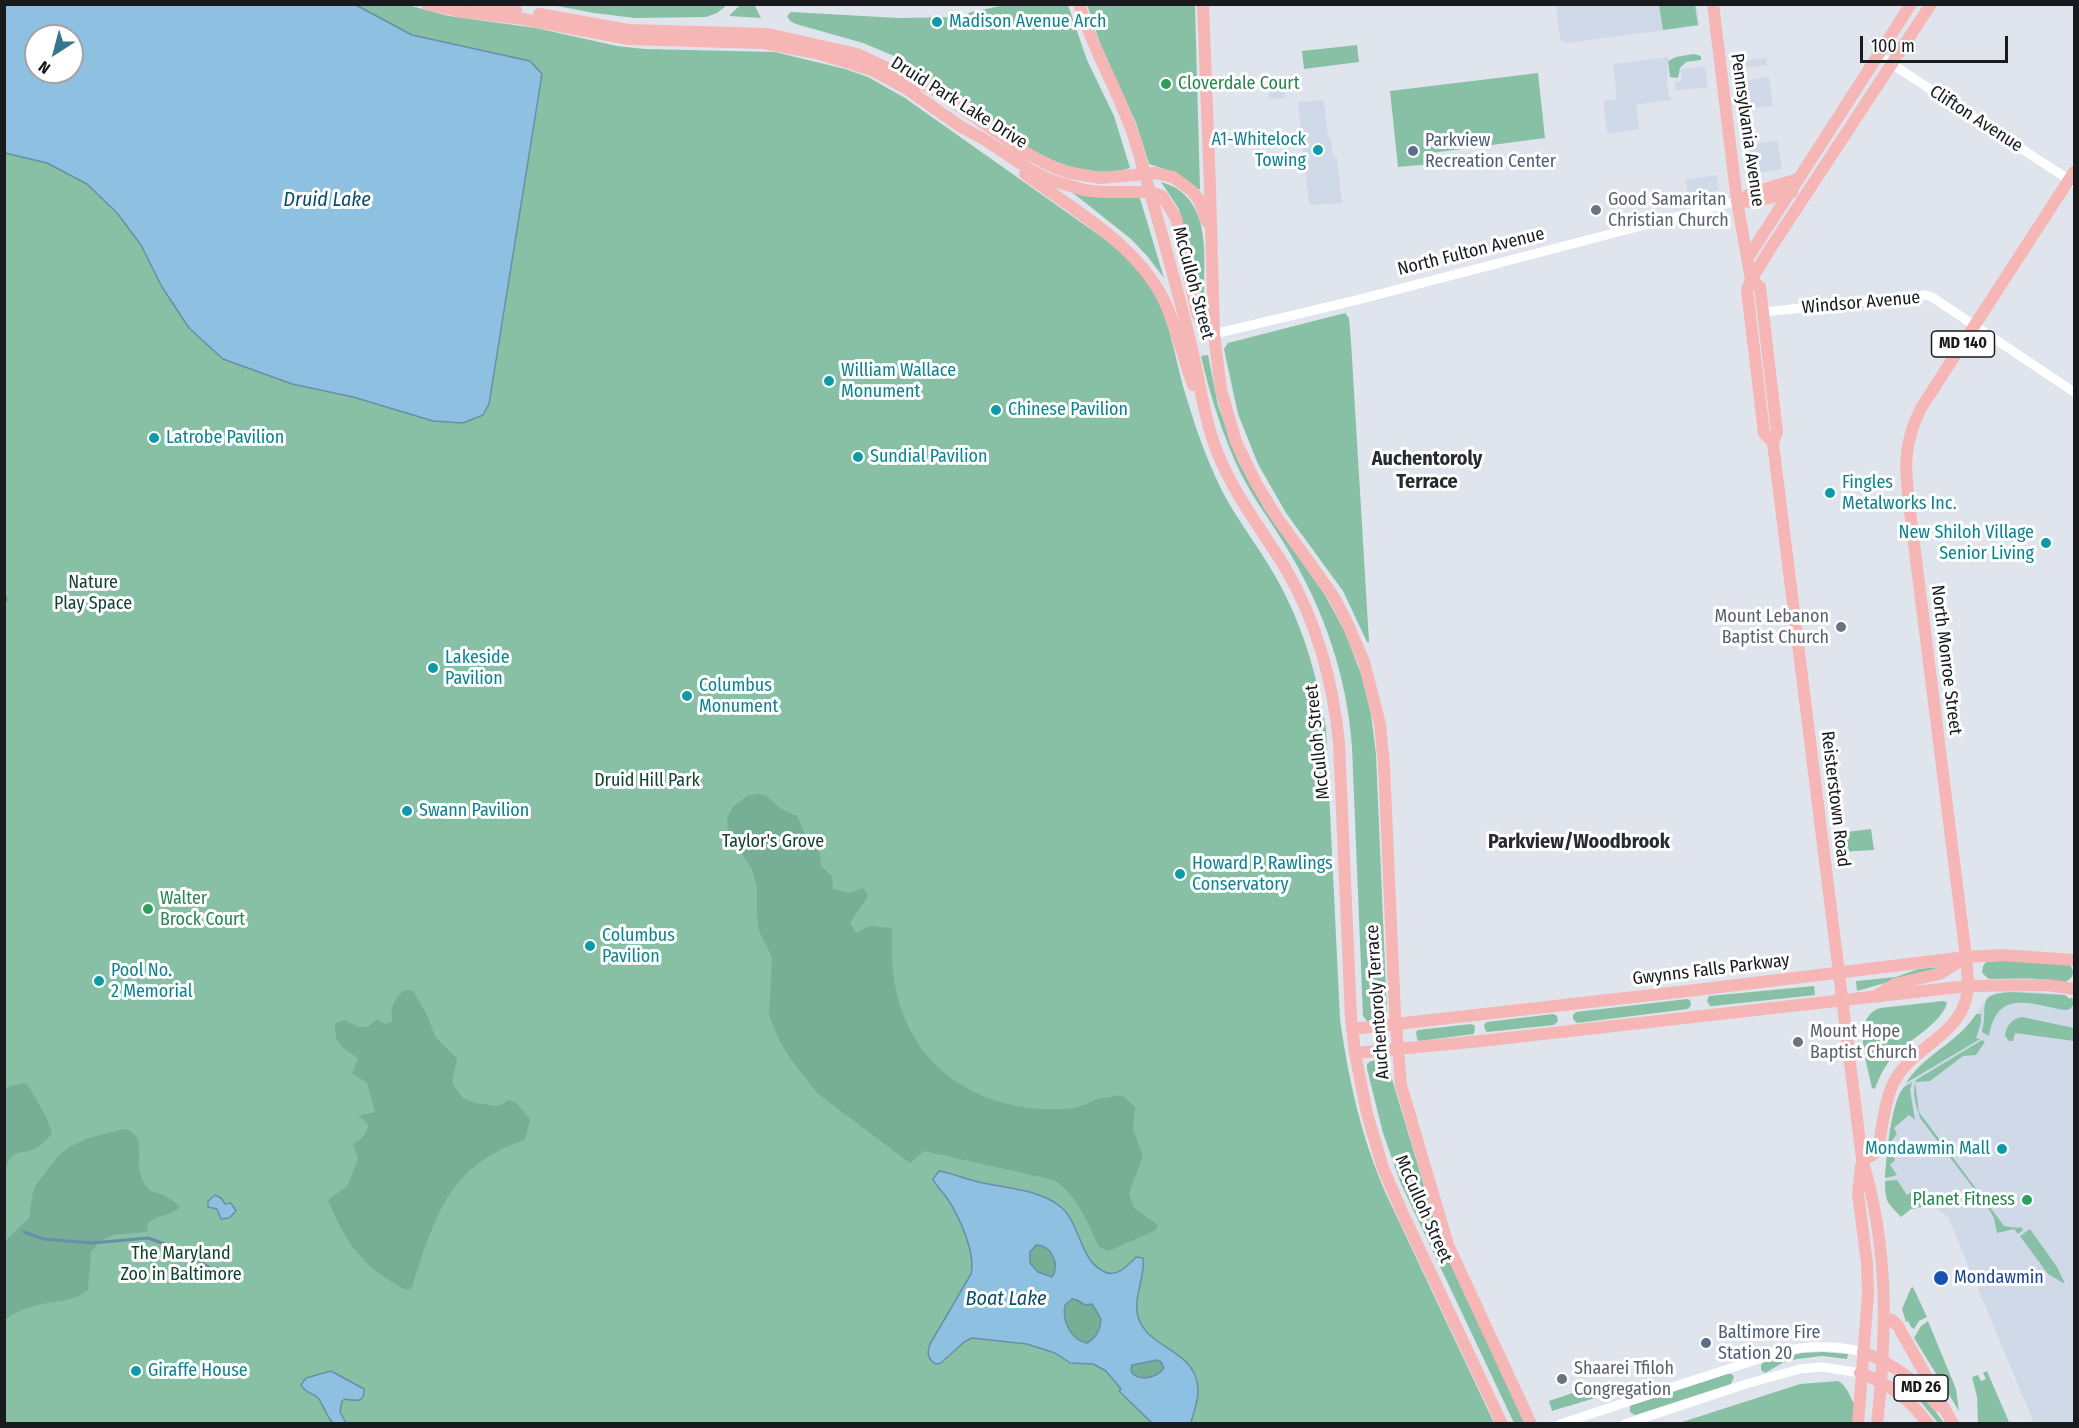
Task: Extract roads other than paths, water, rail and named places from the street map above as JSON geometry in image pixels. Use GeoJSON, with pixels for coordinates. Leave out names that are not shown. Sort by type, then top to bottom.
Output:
{"type":"FeatureCollection","features":[{"type":"Feature","properties":{"kind":"main road","name":"Druid Park Lake Drive"},"geometry":{"type":"LineString","coordinates":[[427,4],[458,12],[531,20],[628,39],[763,43],[816,53],[853,63],[890,79],[960,127],[1050,180],[1084,190],[1150,192]]}},
{"type":"Feature","properties":{"kind":"main road","name":"Druid Park Lake Drive"},"geometry":{"type":"LineString","coordinates":[[475,4],[628,30],[768,34],[831,47],[877,62],[939,92],[1028,154],[1055,168],[1101,178],[1144,173],[1173,177],[1192,191],[1207,224],[1213,298]]}},
{"type":"Feature","properties":{"kind":"main road","name":"McCulloh Street"},"geometry":{"type":"LineString","coordinates":[[1079,4],[1096,50],[1128,122],[1150,192],[1194,357],[1204,413],[1219,455],[1230,479],[1300,595],[1331,681],[1339,743],[1352,1029],[1366,1114],[1383,1168],[1402,1212],[1502,1424]]}},
{"type":"Feature","properties":{"kind":"main road"},"geometry":{"type":"LineString","coordinates":[[1203,4],[1213,298]]}},
{"type":"Feature","properties":{"kind":"main road","name":"Pennsylvania Avenue"},"geometry":{"type":"LineString","coordinates":[[1713,4],[1737,201],[1747,259]]}},
{"type":"Feature","properties":{"kind":"main road"},"geometry":{"type":"LineString","coordinates":[[1747,259],[1911,4]]}},
{"type":"Feature","properties":{"kind":"main road"},"geometry":{"type":"LineString","coordinates":[[1751,280],[1931,4]]}},
{"type":"Feature","properties":{"kind":"main road"},"geometry":{"type":"LineString","coordinates":[[960,127],[1106,232],[1137,260],[1165,303],[1204,413]]}},
{"type":"Feature","properties":{"kind":"main road","name":"North Monroe Street"},"geometry":{"type":"LineString","coordinates":[[1862,1159],[1871,1156],[1878,1149],[1889,1095],[1897,1076],[1909,1062],[1957,1019],[1966,999],[1968,986],[1905,465],[1909,437],[1920,412],[2073,178]]}},
{"type":"Feature","properties":{"kind":"main road"},"geometry":{"type":"LineString","coordinates":[[1737,201],[1752,193],[1798,179]]}},
{"type":"Feature","properties":{"kind":"main road"},"geometry":{"type":"LineString","coordinates":[[1737,201],[1753,202],[1810,188]]}},
{"type":"Feature","properties":{"kind":"main road"},"geometry":{"type":"LineString","coordinates":[[1150,192],[1162,196],[1176,218],[1197,314],[1204,327],[1214,334]]}},
{"type":"Feature","properties":{"kind":"main road","name":"Reisterstown Road"},"geometry":{"type":"LineString","coordinates":[[1747,259],[1751,280],[1747,290],[1764,434],[1773,443]]}},
{"type":"Feature","properties":{"kind":"main road","name":"Reisterstown Road"},"geometry":{"type":"LineString","coordinates":[[1751,280],[1760,287],[1764,312],[1777,432],[1773,443],[1862,1159],[1871,1190],[1883,1270],[1885,1318]]}},
{"type":"Feature","properties":{"kind":"main road","name":"McCulloh Street"},"geometry":{"type":"LineString","coordinates":[[1213,298],[1218,378],[1223,402],[1246,464],[1276,516],[1316,569],[1344,616],[1364,662],[1374,697]]}},
{"type":"Feature","properties":{"kind":"main road","name":"Auchentoroly Terrace"},"geometry":{"type":"LineString","coordinates":[[1374,697],[1380,724],[1384,766],[1397,1050],[1405,1099],[1448,1245],[1531,1424]]}},
{"type":"Feature","properties":{"kind":"main road","name":"Gwynns Falls Parkway"},"geometry":{"type":"LineString","coordinates":[[1352,1029],[1966,957],[2001,955],[2074,960]]}},
{"type":"Feature","properties":{"kind":"main road"},"geometry":{"type":"LineString","coordinates":[[1873,997],[1896,984],[1939,974],[1966,957]]}},
{"type":"Feature","properties":{"kind":"main road"},"geometry":{"type":"LineString","coordinates":[[1355,1053],[1968,986],[2047,985],[2074,989]]}},
{"type":"Feature","properties":{"kind":"main road","name":"Reisterstown Road"},"geometry":{"type":"LineString","coordinates":[[1858,1424],[1860,1373],[1868,1294],[1867,1263],[1858,1194],[1862,1159]]}},
{"type":"Feature","properties":{"kind":"main road"},"geometry":{"type":"LineString","coordinates":[[1877,1424],[1885,1318],[1892,1320],[1898,1326],[1952,1424]]}},
{"type":"Feature","properties":{"kind":"main road","name":"MD 26"},"geometry":{"type":"LineString","coordinates":[[1863,1352],[1883,1361],[1908,1377],[1924,1391],[1952,1424]]}},
{"type":"Feature","properties":{"kind":"main road","name":"MD 26"},"geometry":{"type":"LineString","coordinates":[[1860,1373],[1881,1382],[1913,1405],[1928,1424]]}},
{"type":"Feature","properties":{"kind":"street","name":"Clifton Avenue"},"geometry":{"type":"LineString","coordinates":[[1878,55],[2073,178]]}},
{"type":"Feature","properties":{"kind":"street","name":"North Fulton Avenue"},"geometry":{"type":"LineString","coordinates":[[1214,334],[1357,300],[1737,201]]}},
{"type":"Feature","properties":{"kind":"street","name":"Windsor Avenue"},"geometry":{"type":"LineString","coordinates":[[1764,312],[1925,295],[1932,297],[2074,392]]}},
{"type":"Feature","properties":{"kind":"street"},"geometry":{"type":"LineString","coordinates":[[1560,1424],[1783,1351],[1818,1346],[1863,1352]]}},
{"type":"Feature","properties":{"kind":"street"},"geometry":{"type":"LineString","coordinates":[[1625,1424],[1754,1381],[1800,1369],[1822,1367],[1860,1373]]}},
{"type":"Feature","properties":{"kind":"water","name":"Druid Lake"},"geometry":{"type":"Polygon","coordinates":[[[5,4],[356,5],[412,35],[530,61],[542,74],[489,404],[483,415],[463,423],[433,421],[353,397],[292,384],[223,359],[189,328],[162,287],[141,245],[117,213],[87,184],[47,163],[5,153],[5,4]]]}},
{"type":"Feature","properties":{"kind":"water","name":"Boat Lake"},"geometry":{"type":"Polygon","coordinates":[[[939,1171],[1047,1198],[1065,1211],[1091,1261],[1105,1272],[1118,1272],[1136,1257],[1143,1258],[1137,1314],[1146,1331],[1191,1368],[1198,1392],[1191,1423],[1152,1423],[1119,1391],[1121,1389],[1106,1371],[1093,1364],[1070,1363],[1055,1353],[1027,1344],[972,1338],[964,1342],[941,1363],[936,1364],[931,1360],[928,1353],[930,1344],[971,1274],[972,1265],[969,1245],[957,1215],[933,1179],[939,1171]],[[1036,1245],[1030,1252],[1030,1263],[1038,1272],[1052,1277],[1055,1267],[1053,1256],[1046,1248],[1036,1245]],[[1072,1299],[1065,1305],[1068,1328],[1076,1338],[1087,1343],[1097,1333],[1101,1319],[1092,1304],[1085,1305],[1072,1299]],[[1157,1360],[1132,1365],[1132,1373],[1144,1378],[1153,1376],[1164,1368],[1157,1360]]]}},
{"type":"Feature","properties":{"kind":"water"},"geometry":{"type":"Polygon","coordinates":[[[215,1195],[225,1204],[231,1203],[236,1211],[229,1218],[221,1219],[217,1209],[208,1207],[208,1201],[215,1195]]]}},
{"type":"Feature","properties":{"kind":"water"},"geometry":{"type":"Polygon","coordinates":[[[331,1371],[364,1389],[361,1399],[342,1401],[340,1412],[346,1423],[333,1423],[315,1395],[304,1390],[301,1385],[306,1378],[331,1371]]]}},
{"type":"Feature","properties":{"kind":"waterway"},"geometry":{"type":"LineString","coordinates":[[4,592],[6,600]]}},
{"type":"Feature","properties":{"kind":"waterway"},"geometry":{"type":"LineString","coordinates":[[24,1232],[43,1239],[92,1243],[148,1238],[181,1250]]}},
{"type":"Feature","properties":{"kind":"waterway"},"geometry":{"type":"LineString","coordinates":[[193,1257],[221,1275]]}},
{"type":"Feature","properties":{"kind":"place","name":"Madison Avenue Arch"},"geometry":{"type":"Point","coordinates":[937,22]}},
{"type":"Feature","properties":{"kind":"place","name":"Cloverdale Court"},"geometry":{"type":"Point","coordinates":[1166,84]}},
{"type":"Feature","properties":{"kind":"place","name":"A1-Whitelock Towing"},"geometry":{"type":"Point","coordinates":[1318,150]}},
{"type":"Feature","properties":{"kind":"place","name":"Parkview Recreation Center"},"geometry":{"type":"Point","coordinates":[1413,151]}},
{"type":"Feature","properties":{"kind":"place","name":"Good Samaritan Christian Church"},"geometry":{"type":"Point","coordinates":[1596,210]}},
{"type":"Feature","properties":{"kind":"place","name":"William Wallace Monument"},"geometry":{"type":"Point","coordinates":[829,381]}},
{"type":"Feature","properties":{"kind":"place","name":"Chinese Pavilion"},"geometry":{"type":"Point","coordinates":[996,410]}},
{"type":"Feature","properties":{"kind":"place","name":"Latrobe Pavilion"},"geometry":{"type":"Point","coordinates":[154,438]}},
{"type":"Feature","properties":{"kind":"place","name":"Sundial Pavilion"},"geometry":{"type":"Point","coordinates":[858,457]}},
{"type":"Feature","properties":{"kind":"place","name":"Fingles Metalworks Inc."},"geometry":{"type":"Point","coordinates":[1830,493]}},
{"type":"Feature","properties":{"kind":"place","name":"New Shiloh Village Senior Living"},"geometry":{"type":"Point","coordinates":[2046,543]}},
{"type":"Feature","properties":{"kind":"place","name":"Mount Lebanon Baptist Church"},"geometry":{"type":"Point","coordinates":[1841,627]}},
{"type":"Feature","properties":{"kind":"place","name":"Lakeside Pavilion"},"geometry":{"type":"Point","coordinates":[433,668]}},
{"type":"Feature","properties":{"kind":"place","name":"Columbus Monument"},"geometry":{"type":"Point","coordinates":[687,696]}},
{"type":"Feature","properties":{"kind":"place","name":"Swann Pavilion"},"geometry":{"type":"Point","coordinates":[407,811]}},
{"type":"Feature","properties":{"kind":"place","name":"Howard P. Rawlings Conservatory"},"geometry":{"type":"Point","coordinates":[1180,874]}},
{"type":"Feature","properties":{"kind":"place","name":"Walter Brock Court"},"geometry":{"type":"Point","coordinates":[148,909]}},
{"type":"Feature","properties":{"kind":"place","name":"Columbus Pavilion"},"geometry":{"type":"Point","coordinates":[590,946]}},
{"type":"Feature","properties":{"kind":"place","name":"Pool No. 2 Memorial"},"geometry":{"type":"Point","coordinates":[99,981]}},
{"type":"Feature","properties":{"kind":"place","name":"Mount Hope Baptist Church"},"geometry":{"type":"Point","coordinates":[1798,1042]}},
{"type":"Feature","properties":{"kind":"place","name":"Mondawmin Mall"},"geometry":{"type":"Point","coordinates":[2002,1149]}},
{"type":"Feature","properties":{"kind":"place","name":"Planet Fitness"},"geometry":{"type":"Point","coordinates":[2027,1200]}},
{"type":"Feature","properties":{"kind":"place","name":"Mondawmin"},"geometry":{"type":"Point","coordinates":[1941,1278]}},
{"type":"Feature","properties":{"kind":"place","name":"Baltimore Fire Station 20"},"geometry":{"type":"Point","coordinates":[1706,1343]}},
{"type":"Feature","properties":{"kind":"place","name":"Giraffe House"},"geometry":{"type":"Point","coordinates":[136,1371]}},
{"type":"Feature","properties":{"kind":"place","name":"Shaarei Tfiloh Congregation"},"geometry":{"type":"Point","coordinates":[1562,1379]}},
{"type":"Feature","properties":{"kind":"district","name":"Auchentoroly Terrace"},"geometry":{"type":"Point","coordinates":[1427,470]}},
{"type":"Feature","properties":{"kind":"district","name":"Parkview/Woodbrook"},"geometry":{"type":"Point","coordinates":[1579,842]}},
{"type":"Feature","properties":{"kind":"park label","name":"Nature Play Space"},"geometry":{"type":"Point","coordinates":[93,593]}},
{"type":"Feature","properties":{"kind":"park label","name":"Druid Hill Park"},"geometry":{"type":"Point","coordinates":[647,781]}},
{"type":"Feature","properties":{"kind":"park label","name":"Taylor's Grove"},"geometry":{"type":"Point","coordinates":[773,842]}},
{"type":"Feature","properties":{"kind":"park label","name":"The Maryland Zoo in Baltimore"},"geometry":{"type":"Point","coordinates":[181,1264]}}]}
